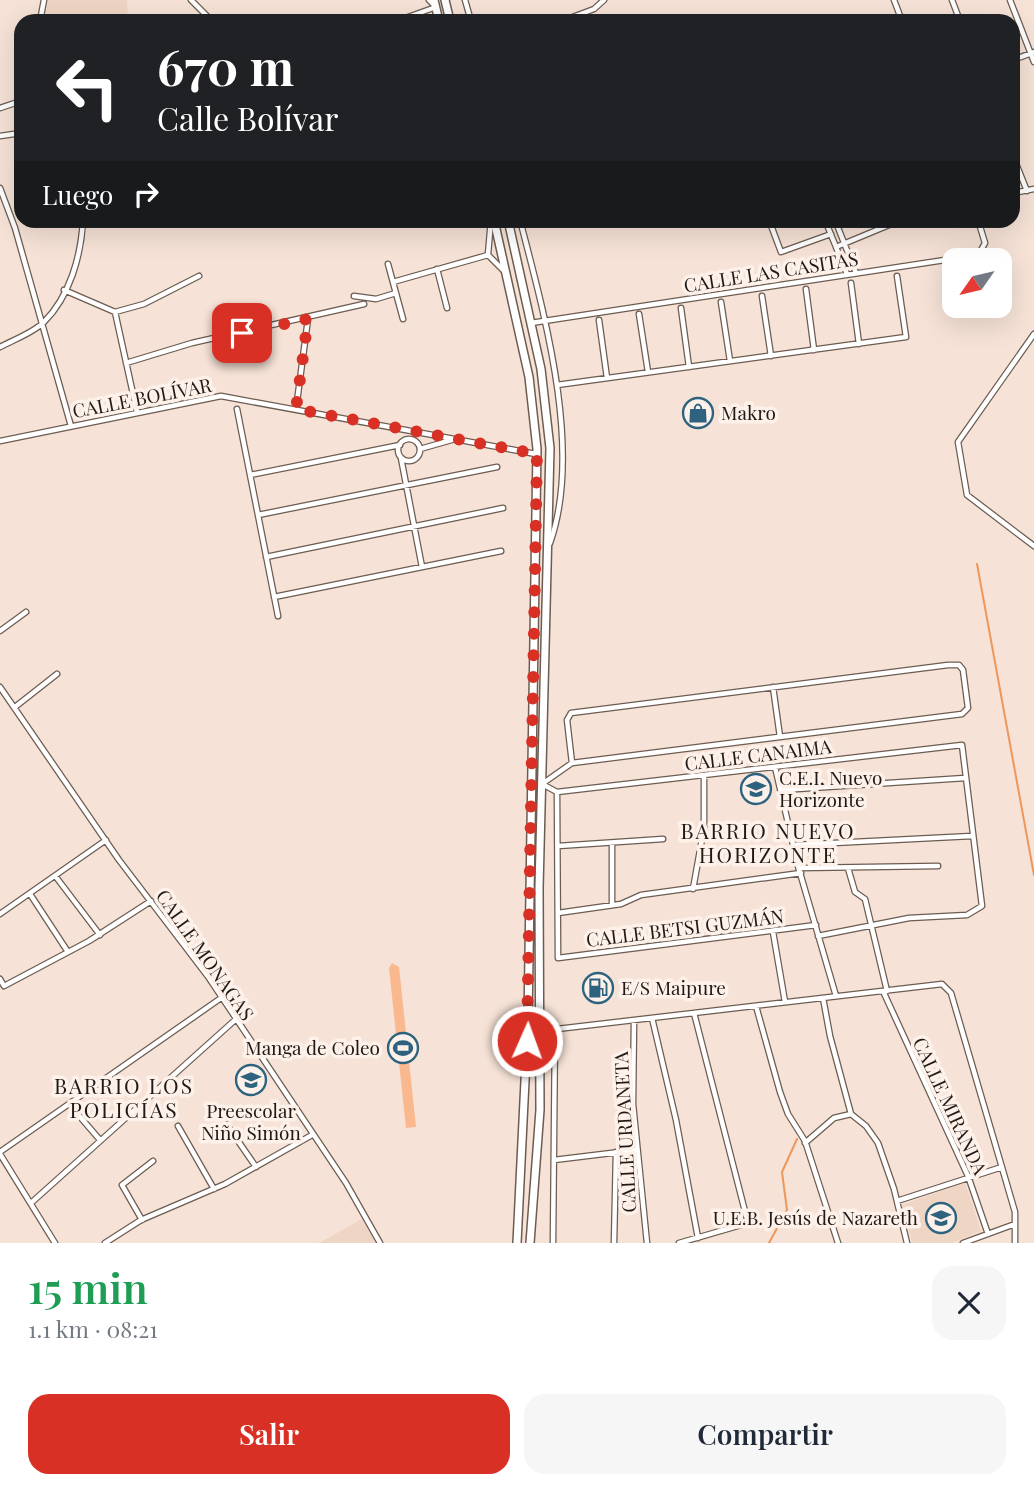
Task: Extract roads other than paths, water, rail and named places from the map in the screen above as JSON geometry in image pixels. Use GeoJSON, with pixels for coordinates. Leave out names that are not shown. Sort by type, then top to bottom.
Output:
{"type":"FeatureCollection","features":[{"type":"Feature","properties":{"kind":"main road"},"geometry":{"type":"LineString","coordinates":[[433,2],[446,2]]}},
{"type":"Feature","properties":{"kind":"main road"},"geometry":{"type":"LineString","coordinates":[[495,228],[533,395],[537,454],[527,1032],[517,1243]]}},
{"type":"Feature","properties":{"kind":"main road"},"geometry":{"type":"LineString","coordinates":[[510,228],[546,399],[550,456],[542,784],[538,1135],[530,1243]]}},
{"type":"Feature","properties":{"kind":"main road"},"geometry":{"type":"LineString","coordinates":[[537,454],[550,456]]}},
{"type":"Feature","properties":{"kind":"main road"},"geometry":{"type":"LineString","coordinates":[[532,784],[542,784]]}},
{"type":"Feature","properties":{"kind":"street"},"geometry":{"type":"LineString","coordinates":[[191,0],[205,14]]}},
{"type":"Feature","properties":{"kind":"street"},"geometry":{"type":"LineString","coordinates":[[581,14],[594,9],[604,0]]}},
{"type":"Feature","properties":{"kind":"street"},"geometry":{"type":"LineString","coordinates":[[410,14],[433,2]]}},
{"type":"Feature","properties":{"kind":"street"},"geometry":{"type":"LineString","coordinates":[[1020,24],[1034,62]]}},
{"type":"Feature","properties":{"kind":"street"},"geometry":{"type":"LineString","coordinates":[[1020,174],[1027,191]]}},
{"type":"Feature","properties":{"kind":"street"},"geometry":{"type":"LineString","coordinates":[[0,188],[43,323],[71,426]]}},
{"type":"Feature","properties":{"kind":"street"},"geometry":{"type":"LineString","coordinates":[[1020,192],[1034,189]]}},
{"type":"Feature","properties":{"kind":"street"},"geometry":{"type":"LineString","coordinates":[[0,347],[43,323],[64,290],[80,253],[82,228]]}},
{"type":"Feature","properties":{"kind":"street"},"geometry":{"type":"LineString","coordinates":[[488,255],[492,228]]}},
{"type":"Feature","properties":{"kind":"street"},"geometry":{"type":"LineString","coordinates":[[522,228],[557,385],[561,487],[555,529],[549,547]]}},
{"type":"Feature","properties":{"kind":"street"},"geometry":{"type":"LineString","coordinates":[[772,228],[781,252],[831,234]]}},
{"type":"Feature","properties":{"kind":"street"},"geometry":{"type":"LineString","coordinates":[[828,228],[847,274]]}},
{"type":"Feature","properties":{"kind":"street"},"geometry":{"type":"LineString","coordinates":[[838,228],[856,273]]}},
{"type":"Feature","properties":{"kind":"street"},"geometry":{"type":"LineString","coordinates":[[836,247],[878,228]]}},
{"type":"Feature","properties":{"kind":"street","name":"CALLE LAS CASITAS"},"geometry":{"type":"LineString","coordinates":[[531,323],[975,255],[985,243],[980,228]]}},
{"type":"Feature","properties":{"kind":"street"},"geometry":{"type":"LineString","coordinates":[[393,282],[488,255]]}},
{"type":"Feature","properties":{"kind":"street"},"geometry":{"type":"LineString","coordinates":[[488,255],[506,274]]}},
{"type":"Feature","properties":{"kind":"street"},"geometry":{"type":"LineString","coordinates":[[388,264],[403,318]]}},
{"type":"Feature","properties":{"kind":"street"},"geometry":{"type":"LineString","coordinates":[[437,269],[447,308]]}},
{"type":"Feature","properties":{"kind":"street"},"geometry":{"type":"LineString","coordinates":[[64,290],[115,312],[135,308],[199,276]]}},
{"type":"Feature","properties":{"kind":"street"},"geometry":{"type":"LineString","coordinates":[[557,385],[906,337],[897,276]]}},
{"type":"Feature","properties":{"kind":"street"},"geometry":{"type":"LineString","coordinates":[[851,283],[859,344]]}},
{"type":"Feature","properties":{"kind":"street"},"geometry":{"type":"LineString","coordinates":[[806,289],[814,350]]}},
{"type":"Feature","properties":{"kind":"street"},"geometry":{"type":"LineString","coordinates":[[354,296],[376,299],[396,293]]}},
{"type":"Feature","properties":{"kind":"street"},"geometry":{"type":"LineString","coordinates":[[762,296],[771,356]]}},
{"type":"Feature","properties":{"kind":"street"},"geometry":{"type":"LineString","coordinates":[[721,302],[730,361]]}},
{"type":"Feature","properties":{"kind":"street"},"geometry":{"type":"LineString","coordinates":[[126,363],[192,343],[308,319],[364,304]]}},
{"type":"Feature","properties":{"kind":"street"},"geometry":{"type":"LineString","coordinates":[[681,308],[689,367]]}},
{"type":"Feature","properties":{"kind":"street"},"geometry":{"type":"LineString","coordinates":[[115,312],[137,412]]}},
{"type":"Feature","properties":{"kind":"street"},"geometry":{"type":"LineString","coordinates":[[639,314],[648,372]]}},
{"type":"Feature","properties":{"kind":"street"},"geometry":{"type":"LineString","coordinates":[[296,409],[308,319]]}},
{"type":"Feature","properties":{"kind":"street"},"geometry":{"type":"LineString","coordinates":[[599,320],[607,378]]}},
{"type":"Feature","properties":{"kind":"street"},"geometry":{"type":"LineString","coordinates":[[1034,334],[958,442],[967,495],[1034,546]]}},
{"type":"Feature","properties":{"kind":"street","name":"CALLE BOLÍVAR"},"geometry":{"type":"LineString","coordinates":[[0,440],[221,396],[537,454]]}},
{"type":"Feature","properties":{"kind":"street"},"geometry":{"type":"LineString","coordinates":[[237,409],[278,616]]}},
{"type":"Feature","properties":{"kind":"street"},"geometry":{"type":"LineString","coordinates":[[420,449],[456,439]]}},
{"type":"Feature","properties":{"kind":"street"},"geometry":{"type":"LineString","coordinates":[[250,475],[412,440],[420,449]]}},
{"type":"Feature","properties":{"kind":"street"},"geometry":{"type":"LineString","coordinates":[[400,444],[422,567]]}},
{"type":"Feature","properties":{"kind":"street"},"geometry":{"type":"LineString","coordinates":[[401,458],[415,460],[420,449]]}},
{"type":"Feature","properties":{"kind":"street"},"geometry":{"type":"LineString","coordinates":[[258,516],[497,467]]}},
{"type":"Feature","properties":{"kind":"street"},"geometry":{"type":"LineString","coordinates":[[266,557],[503,508]]}},
{"type":"Feature","properties":{"kind":"street"},"geometry":{"type":"LineString","coordinates":[[274,597],[501,551]]}},
{"type":"Feature","properties":{"kind":"street"},"geometry":{"type":"LineString","coordinates":[[0,631],[26,612]]}},
{"type":"Feature","properties":{"kind":"street"},"geometry":{"type":"LineString","coordinates":[[572,763],[567,720],[571,713],[956,665],[963,670],[968,706],[963,714],[572,763],[542,784],[557,793],[558,913],[612,905],[641,895],[800,871],[938,866]]}},
{"type":"Feature","properties":{"kind":"street"},"geometry":{"type":"LineString","coordinates":[[15,707],[57,674]]}},
{"type":"Feature","properties":{"kind":"street","name":"CALLE MONAGAS"},"geometry":{"type":"LineString","coordinates":[[0,687],[106,840],[221,998],[351,1191],[380,1243]]}},
{"type":"Feature","properties":{"kind":"street"},"geometry":{"type":"LineString","coordinates":[[773,687],[780,737]]}},
{"type":"Feature","properties":{"kind":"street","name":"CALLE CANAIMA"},"geometry":{"type":"LineString","coordinates":[[557,793],[962,745],[965,778]]}},
{"type":"Feature","properties":{"kind":"street"},"geometry":{"type":"LineString","coordinates":[[775,767],[800,871],[836,996]]}},
{"type":"Feature","properties":{"kind":"street"},"geometry":{"type":"LineString","coordinates":[[693,889],[705,820],[704,776]]}},
{"type":"Feature","properties":{"kind":"street"},"geometry":{"type":"LineString","coordinates":[[781,790],[965,778],[984,902],[980,909],[967,915],[909,918],[871,928],[818,936]]}},
{"type":"Feature","properties":{"kind":"street"},"geometry":{"type":"LineString","coordinates":[[794,845],[972,836]]}},
{"type":"Feature","properties":{"kind":"street"},"geometry":{"type":"LineString","coordinates":[[558,846],[663,839]]}},
{"type":"Feature","properties":{"kind":"street"},"geometry":{"type":"LineString","coordinates":[[0,914],[106,840]]}},
{"type":"Feature","properties":{"kind":"street"},"geometry":{"type":"LineString","coordinates":[[612,843],[612,905]]}},
{"type":"Feature","properties":{"kind":"street","name":"CALLE MIRANDA"},"geometry":{"type":"LineString","coordinates":[[848,868],[855,892],[865,899],[885,991],[968,1176],[988,1234]]}},
{"type":"Feature","properties":{"kind":"street"},"geometry":{"type":"LineString","coordinates":[[56,876],[100,935]]}},
{"type":"Feature","properties":{"kind":"street"},"geometry":{"type":"LineString","coordinates":[[30,894],[68,952]]}},
{"type":"Feature","properties":{"kind":"street"},"geometry":{"type":"LineString","coordinates":[[0,979],[4,986],[100,935],[151,901]]}},
{"type":"Feature","properties":{"kind":"street","name":"CALLE BETSI GUZMÁN"},"geometry":{"type":"LineString","coordinates":[[558,913],[558,958],[816,926]]}},
{"type":"Feature","properties":{"kind":"street"},"geometry":{"type":"LineString","coordinates":[[773,932],[785,1002]]}},
{"type":"Feature","properties":{"kind":"street"},"geometry":{"type":"LineString","coordinates":[[539,1031],[945,985],[951,993],[1015,1212],[1015,1243]]}},
{"type":"Feature","properties":{"kind":"street"},"geometry":{"type":"LineString","coordinates":[[55,1243],[0,1153],[221,998]]}},
{"type":"Feature","properties":{"kind":"street"},"geometry":{"type":"LineString","coordinates":[[823,998],[830,1036],[851,1114],[874,1136],[897,1201],[907,1243]]}},
{"type":"Feature","properties":{"kind":"street"},"geometry":{"type":"LineString","coordinates":[[756,1006],[780,1092],[788,1115],[805,1143],[838,1243]]}},
{"type":"Feature","properties":{"kind":"street"},"geometry":{"type":"LineString","coordinates":[[679,1243],[691,1242],[748,1223],[694,1013]]}},
{"type":"Feature","properties":{"kind":"street"},"geometry":{"type":"LineString","coordinates":[[652,1018],[676,1120],[698,1238]]}},
{"type":"Feature","properties":{"kind":"street"},"geometry":{"type":"LineString","coordinates":[[31,1203],[235,1020]]}},
{"type":"Feature","properties":{"kind":"street","name":"CALLE URDANETA"},"geometry":{"type":"LineString","coordinates":[[634,1020],[636,1150],[646,1243]]}},
{"type":"Feature","properties":{"kind":"street"},"geometry":{"type":"LineString","coordinates":[[553,1243],[555,1029]]}},
{"type":"Feature","properties":{"kind":"street"},"geometry":{"type":"LineString","coordinates":[[69,1104],[100,1140]]}},
{"type":"Feature","properties":{"kind":"street"},"geometry":{"type":"LineString","coordinates":[[805,1143],[834,1118],[851,1114]]}},
{"type":"Feature","properties":{"kind":"street"},"geometry":{"type":"LineString","coordinates":[[227,1125],[256,1167]]}},
{"type":"Feature","properties":{"kind":"street"},"geometry":{"type":"LineString","coordinates":[[178,1126],[214,1189]]}},
{"type":"Feature","properties":{"kind":"street"},"geometry":{"type":"LineString","coordinates":[[105,1243],[142,1220],[214,1189],[312,1135]]}},
{"type":"Feature","properties":{"kind":"street"},"geometry":{"type":"LineString","coordinates":[[554,1160],[636,1150]]}},
{"type":"Feature","properties":{"kind":"street"},"geometry":{"type":"LineString","coordinates":[[614,1243],[616,1152]]}},
{"type":"Feature","properties":{"kind":"street"},"geometry":{"type":"LineString","coordinates":[[142,1220],[122,1185],[153,1161]]}},
{"type":"Feature","properties":{"kind":"street"},"geometry":{"type":"LineString","coordinates":[[897,1201],[1002,1167]]}},
{"type":"Feature","properties":{"kind":"street"},"geometry":{"type":"LineString","coordinates":[[963,1243],[1015,1224]]}},
{"type":"Feature","properties":{"kind":"waterway"},"geometry":{"type":"LineString","coordinates":[[977,564],[1034,875]]}},
{"type":"Feature","properties":{"kind":"waterway"},"geometry":{"type":"LineString","coordinates":[[769,1243],[787,1210],[782,1172],[797,1139]]}},
{"type":"Feature","properties":{"kind":"place","name":"Makro"},"geometry":{"type":"Point","coordinates":[698,413]}},
{"type":"Feature","properties":{"kind":"place","name":"C.E.I. Nuevo Horizonte"},"geometry":{"type":"Point","coordinates":[756,789]}},
{"type":"Feature","properties":{"kind":"place","name":"E/S Maipure"},"geometry":{"type":"Point","coordinates":[598,988]}},
{"type":"Feature","properties":{"kind":"place","name":"Manga de Coleo"},"geometry":{"type":"Point","coordinates":[403,1048]}},
{"type":"Feature","properties":{"kind":"place","name":"Preescolar Niño Simón"},"geometry":{"type":"Point","coordinates":[251,1080]}},
{"type":"Feature","properties":{"kind":"place","name":"U.E.B. Jesús de Nazareth"},"geometry":{"type":"Point","coordinates":[941,1218]}},
{"type":"Feature","properties":{"kind":"district","name":"BARRIO NUEVO HORIZONTE"},"geometry":{"type":"Point","coordinates":[768,844]}},
{"type":"Feature","properties":{"kind":"district","name":"BARRIO LOS POLICÍAS"},"geometry":{"type":"Point","coordinates":[124,1099]}}]}
